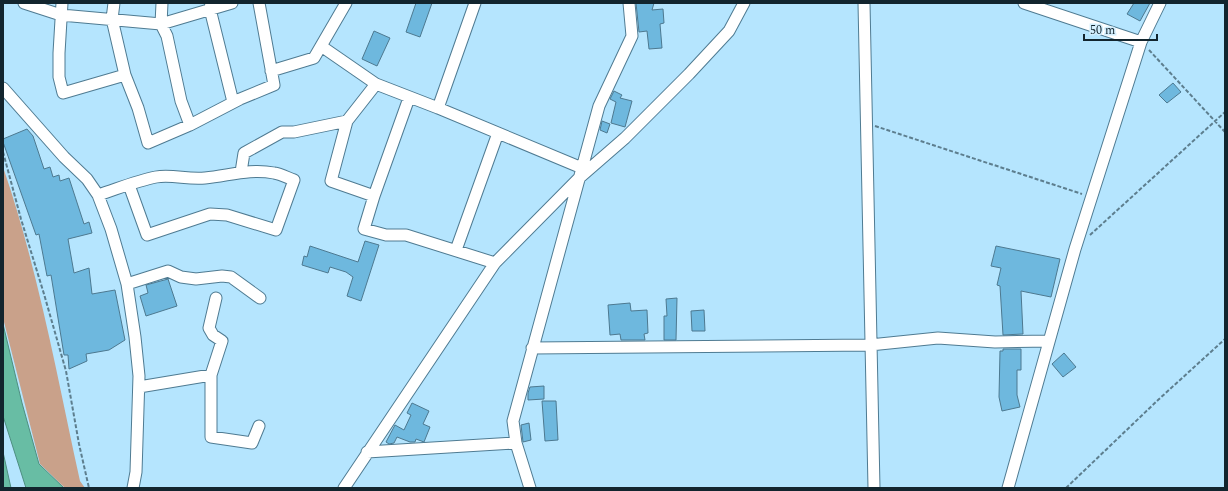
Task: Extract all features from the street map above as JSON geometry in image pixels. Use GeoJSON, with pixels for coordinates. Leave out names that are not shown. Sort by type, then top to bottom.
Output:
{"type":"FeatureCollection","features":[{"type":"Feature","properties":{"kind":"street"},"geometry":{"type":"LineString","coordinates":[[24,3],[61,16],[161,24],[211,6],[232,3]]}},
{"type":"Feature","properties":{"kind":"street"},"geometry":{"type":"LineString","coordinates":[[62,3],[59,77],[64,92],[125,75]]}},
{"type":"Feature","properties":{"kind":"street"},"geometry":{"type":"LineString","coordinates":[[114,3],[112,19],[125,75],[138,108],[148,143],[190,125],[233,102],[274,85],[259,3]]}},
{"type":"Feature","properties":{"kind":"street"},"geometry":{"type":"LineString","coordinates":[[162,3],[161,24],[167,36],[181,101],[190,125]]}},
{"type":"Feature","properties":{"kind":"street"},"geometry":{"type":"LineString","coordinates":[[438,108],[475,3]]}},
{"type":"Feature","properties":{"kind":"street"},"geometry":{"type":"LineString","coordinates":[[530,488],[516,443],[513,421],[599,106],[632,36],[629,3]]}},
{"type":"Feature","properties":{"kind":"street"},"geometry":{"type":"LineString","coordinates":[[344,488],[495,263],[580,173],[625,138],[689,74],[729,31],[744,3]]}},
{"type":"Feature","properties":{"kind":"street"},"geometry":{"type":"LineString","coordinates":[[864,3],[874,488]]}},
{"type":"Feature","properties":{"kind":"street"},"geometry":{"type":"LineString","coordinates":[[1024,3],[1141,42]]}},
{"type":"Feature","properties":{"kind":"street"},"geometry":{"type":"LineString","coordinates":[[1008,488],[1075,249],[1141,42],[1160,3]]}},
{"type":"Feature","properties":{"kind":"street"},"geometry":{"type":"LineString","coordinates":[[272,71],[314,58],[342,5]]}},
{"type":"Feature","properties":{"kind":"street"},"geometry":{"type":"LineString","coordinates":[[211,6],[233,102]]}},
{"type":"Feature","properties":{"kind":"street"},"geometry":{"type":"LineString","coordinates":[[321,46],[376,84],[438,108],[498,134],[580,173]]}},
{"type":"Feature","properties":{"kind":"street"},"geometry":{"type":"LineString","coordinates":[[374,196],[331,181],[346,122],[376,84]]}},
{"type":"Feature","properties":{"kind":"street"},"geometry":{"type":"LineString","coordinates":[[3,88],[64,157],[87,179],[98,195],[111,229],[127,284],[135,337],[139,387],[136,472],[133,488]]}},
{"type":"Feature","properties":{"kind":"street"},"geometry":{"type":"LineString","coordinates":[[409,98],[364,228],[386,235],[406,235],[495,263]]}},
{"type":"Feature","properties":{"kind":"street"},"geometry":{"type":"LineString","coordinates":[[241,172],[244,153],[282,132],[294,132],[346,122]]}},
{"type":"Feature","properties":{"kind":"street"},"geometry":{"type":"LineString","coordinates":[[456,250],[498,134]]}},
{"type":"Feature","properties":{"kind":"street"},"geometry":{"type":"LineString","coordinates":[[98,195],[129,185],[156,177],[173,176],[186,179],[203,179],[241,172],[259,171],[276,173],[294,180],[276,230],[227,215],[210,214],[147,235],[129,185]]}},
{"type":"Feature","properties":{"kind":"street"},"geometry":{"type":"LineString","coordinates":[[127,284],[168,271],[181,278],[196,279],[222,276],[231,277],[260,298]]}},
{"type":"Feature","properties":{"kind":"street"},"geometry":{"type":"LineString","coordinates":[[216,298],[209,328],[213,335],[222,341],[211,375],[210,437],[252,443],[259,426]]}},
{"type":"Feature","properties":{"kind":"street"},"geometry":{"type":"LineString","coordinates":[[532,348],[870,345],[938,338],[995,342],[1049,341]]}},
{"type":"Feature","properties":{"kind":"street"},"geometry":{"type":"LineString","coordinates":[[139,387],[211,375]]}},
{"type":"Feature","properties":{"kind":"street"},"geometry":{"type":"LineString","coordinates":[[367,452],[516,443]]}},
{"type":"Feature","properties":{"kind":"path"},"geometry":{"type":"LineString","coordinates":[[1141,42],[1225,132]]}},
{"type":"Feature","properties":{"kind":"path"},"geometry":{"type":"LineString","coordinates":[[1075,249],[1225,112]]}},
{"type":"Feature","properties":{"kind":"path"},"geometry":{"type":"LineString","coordinates":[[867,123],[1092,197]]}},
{"type":"Feature","properties":{"kind":"path"},"geometry":{"type":"LineString","coordinates":[[3,152],[21,220],[66,371],[79,444],[89,488]]}},
{"type":"Feature","properties":{"kind":"path"},"geometry":{"type":"LineString","coordinates":[[1066,488],[1158,400],[1225,339]]}},
{"type":"Feature","properties":{"kind":"shaded area"},"geometry":{"type":"Polygon","coordinates":[[[3,167],[27,244],[37,283],[80,481],[85,488],[65,488],[40,464],[3,318],[3,167]]]}},
{"type":"Feature","properties":{"kind":"shaded area"},"geometry":{"type":"Polygon","coordinates":[[[3,324],[22,403],[39,464],[64,488],[26,488],[3,416],[3,324]]]}},
{"type":"Feature","properties":{"kind":"shaded area"},"geometry":{"type":"Polygon","coordinates":[[[3,452],[11,488],[3,488],[3,452]]]}},
{"type":"Feature","properties":{"kind":"building"},"geometry":{"type":"Polygon","coordinates":[[[416,3],[432,3],[420,37],[406,32],[416,3]]]}},
{"type":"Feature","properties":{"kind":"building"},"geometry":{"type":"Polygon","coordinates":[[[636,3],[654,3],[652,10],[663,9],[664,23],[660,24],[662,48],[649,49],[647,31],[639,32],[636,3]]]}},
{"type":"Feature","properties":{"kind":"building"},"geometry":{"type":"Polygon","coordinates":[[[1134,3],[1150,3],[1140,21],[1127,14],[1134,3]]]}},
{"type":"Feature","properties":{"kind":"building"},"geometry":{"type":"Polygon","coordinates":[[[374,31],[390,38],[377,66],[362,59],[374,31]]]}},
{"type":"Feature","properties":{"kind":"building"},"geometry":{"type":"Polygon","coordinates":[[[1173,83],[1181,92],[1167,103],[1159,95],[1173,83]]]}},
{"type":"Feature","properties":{"kind":"building"},"geometry":{"type":"Polygon","coordinates":[[[614,91],[622,95],[620,98],[632,101],[625,127],[611,123],[616,102],[610,99],[614,91]]]}},
{"type":"Feature","properties":{"kind":"building"},"geometry":{"type":"Polygon","coordinates":[[[602,121],[610,124],[607,133],[600,130],[602,121]]]}},
{"type":"Feature","properties":{"kind":"building"},"geometry":{"type":"Polygon","coordinates":[[[27,129],[33,136],[44,169],[50,167],[53,177],[59,175],[60,181],[69,178],[84,224],[89,222],[92,233],[68,239],[74,273],[89,268],[92,294],[115,290],[125,340],[109,350],[86,354],[87,361],[69,369],[68,355],[64,355],[51,275],[47,276],[39,234],[36,235],[3,142],[3,139],[27,129]]]}},
{"type":"Feature","properties":{"kind":"building"},"geometry":{"type":"Polygon","coordinates":[[[365,241],[379,245],[361,301],[347,296],[353,277],[346,272],[330,267],[328,273],[302,265],[304,256],[307,257],[310,246],[358,262],[365,241]]]}},
{"type":"Feature","properties":{"kind":"building"},"geometry":{"type":"Polygon","coordinates":[[[996,246],[1060,259],[1051,297],[1021,291],[1023,334],[1003,335],[1000,286],[997,285],[1001,268],[991,266],[996,246]]]}},
{"type":"Feature","properties":{"kind":"building"},"geometry":{"type":"Polygon","coordinates":[[[168,279],[177,306],[146,316],[140,296],[148,293],[146,285],[168,279]]]}},
{"type":"Feature","properties":{"kind":"building"},"geometry":{"type":"Polygon","coordinates":[[[677,298],[676,340],[664,340],[664,316],[667,316],[666,299],[677,298]]]}},
{"type":"Feature","properties":{"kind":"building"},"geometry":{"type":"Polygon","coordinates":[[[630,303],[631,311],[647,310],[648,333],[644,334],[645,340],[621,340],[620,334],[610,335],[608,305],[630,303]]]}},
{"type":"Feature","properties":{"kind":"building"},"geometry":{"type":"Polygon","coordinates":[[[704,310],[705,331],[692,331],[691,311],[704,310]]]}},
{"type":"Feature","properties":{"kind":"building"},"geometry":{"type":"Polygon","coordinates":[[[1003,349],[1021,349],[1021,370],[1017,370],[1017,395],[1020,407],[1002,411],[999,397],[1000,351],[1003,351],[1003,349]]]}},
{"type":"Feature","properties":{"kind":"building"},"geometry":{"type":"Polygon","coordinates":[[[1064,353],[1076,367],[1063,377],[1052,364],[1064,353]]]}},
{"type":"Feature","properties":{"kind":"building"},"geometry":{"type":"Polygon","coordinates":[[[544,386],[544,399],[528,400],[530,387],[544,386]]]}},
{"type":"Feature","properties":{"kind":"building"},"geometry":{"type":"Polygon","coordinates":[[[542,401],[556,401],[558,440],[545,441],[542,401]]]}},
{"type":"Feature","properties":{"kind":"building"},"geometry":{"type":"Polygon","coordinates":[[[412,403],[429,411],[423,424],[430,427],[424,442],[416,439],[415,442],[410,442],[397,437],[394,443],[389,444],[386,442],[395,425],[404,430],[411,415],[407,413],[412,403]]]}},
{"type":"Feature","properties":{"kind":"building"},"geometry":{"type":"Polygon","coordinates":[[[529,423],[531,440],[523,442],[521,425],[529,423]]]}}]}
